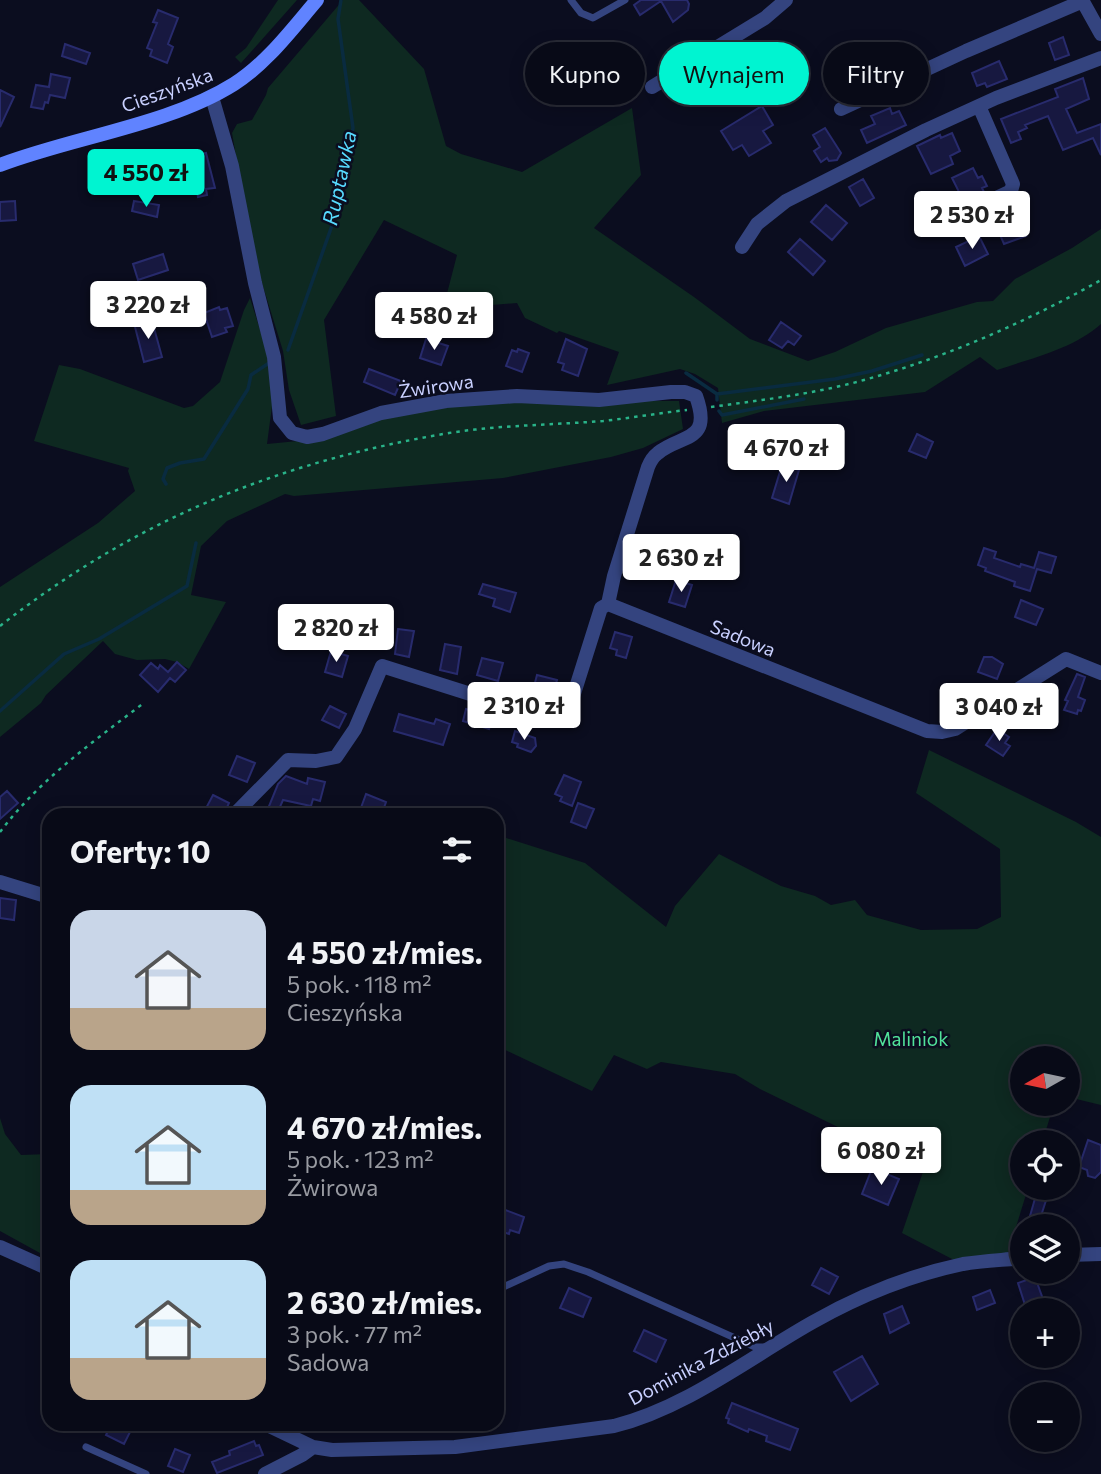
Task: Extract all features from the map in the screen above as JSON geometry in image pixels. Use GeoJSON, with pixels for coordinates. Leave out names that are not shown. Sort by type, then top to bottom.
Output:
{"type":"FeatureCollection","features":[{"type":"Feature","properties":{"kind":"main road","name":"Cieszyńska"},"geometry":{"type":"LineString","coordinates":[[0,165],[170,113],[212,97],[254,69],[317,0]]}},
{"type":"Feature","properties":{"kind":"street"},"geometry":{"type":"LineString","coordinates":[[652,88],[765,18],[786,0]]}},
{"type":"Feature","properties":{"kind":"street"},"geometry":{"type":"LineString","coordinates":[[841,109],[1082,0],[1101,34]]}},
{"type":"Feature","properties":{"kind":"street"},"geometry":{"type":"LineString","coordinates":[[743,247],[757,224],[786,201],[872,155],[979,106],[1101,58]]}},
{"type":"Feature","properties":{"kind":"street","name":"Żwirowa"},"geometry":{"type":"LineString","coordinates":[[212,97],[232,166],[255,284],[274,357],[279,418],[292,433],[315,436],[381,413],[446,401],[505,397],[599,400],[685,392],[696,396],[700,408]]}},
{"type":"Feature","properties":{"kind":"street"},"geometry":{"type":"LineString","coordinates":[[948,220],[1011,191],[1013,184],[979,106]]}},
{"type":"Feature","properties":{"kind":"street"},"geometry":{"type":"LineString","coordinates":[[241,808],[288,760],[316,761],[336,757],[355,729],[382,666],[537,713],[559,714],[566,710],[572,700],[601,608],[608,604],[648,467],[657,453],[689,439],[697,429],[700,408]]}},
{"type":"Feature","properties":{"kind":"street","name":"Sadowa"},"geometry":{"type":"LineString","coordinates":[[608,604],[927,732],[955,729],[1066,659],[1101,673]]}},
{"type":"Feature","properties":{"kind":"street"},"geometry":{"type":"LineString","coordinates":[[0,882],[42,895]]}},
{"type":"Feature","properties":{"kind":"street"},"geometry":{"type":"LineString","coordinates":[[0,1247],[42,1266]]}},
{"type":"Feature","properties":{"kind":"street"},"geometry":{"type":"LineString","coordinates":[[1080,1255],[1101,1254]]}},
{"type":"Feature","properties":{"kind":"street","name":"Dominika Zdziebły"},"geometry":{"type":"LineString","coordinates":[[281,1431],[313,1447],[332,1450],[455,1447],[614,1426],[666,1407],[815,1321],[879,1290],[963,1264],[1010,1259]]}},
{"type":"Feature","properties":{"kind":"street"},"geometry":{"type":"LineString","coordinates":[[265,1474],[313,1447]]}},
{"type":"Feature","properties":{"kind":"lane"},"geometry":{"type":"LineString","coordinates":[[571,0],[581,13],[593,18],[625,0]]}},
{"type":"Feature","properties":{"kind":"lane"},"geometry":{"type":"LineString","coordinates":[[504,1287],[549,1266],[564,1264],[588,1272],[755,1347],[771,1347]]}},
{"type":"Feature","properties":{"kind":"lane"},"geometry":{"type":"LineString","coordinates":[[86,1447],[146,1474]]}},
{"type":"Feature","properties":{"kind":"path"},"geometry":{"type":"LineString","coordinates":[[0,626],[58,583],[124,542],[186,510],[284,472],[372,449],[450,433],[604,421],[834,387],[925,362],[1013,325],[1101,281]]}},
{"type":"Feature","properties":{"kind":"path"},"geometry":{"type":"LineString","coordinates":[[0,832],[17,809],[44,781],[145,702]]}},
{"type":"Feature","properties":{"kind":"green space"},"geometry":{"type":"Polygon","coordinates":[[[278,0],[297,0],[241,63],[235,57],[246,48],[278,0]]]}},
{"type":"Feature","properties":{"kind":"green space"},"geometry":{"type":"Polygon","coordinates":[[[343,0],[359,0],[424,69],[446,146],[461,154],[522,172],[632,108],[641,175],[594,228],[750,339],[808,361],[835,352],[886,328],[977,302],[993,301],[1015,279],[1101,229],[1101,324],[1065,346],[997,370],[980,357],[925,392],[764,411],[722,423],[718,388],[695,374],[680,369],[607,385],[619,352],[559,331],[557,333],[525,318],[517,303],[443,309],[457,255],[384,220],[324,320],[336,416],[301,425],[289,390],[283,351],[253,254],[232,133],[237,124],[252,120],[268,88],[343,0]]]}},
{"type":"Feature","properties":{"kind":"green space"},"geometry":{"type":"Polygon","coordinates":[[[250,298],[268,355],[274,391],[267,444],[298,441],[364,423],[475,401],[679,401],[683,429],[643,448],[611,457],[503,478],[294,496],[285,494],[227,521],[201,546],[191,595],[226,602],[189,669],[165,659],[137,660],[115,654],[103,641],[46,695],[41,703],[0,737],[0,587],[98,523],[135,491],[129,468],[34,441],[59,365],[80,369],[184,408],[193,406],[220,382],[250,298]]]}},
{"type":"Feature","properties":{"kind":"green space","name":"Maliniok"},"geometry":{"type":"Polygon","coordinates":[[[929,750],[1076,822],[1101,837],[1101,1105],[1080,1100],[1080,1046],[1010,1046],[1010,1116],[1050,1116],[1046,1130],[1010,1130],[1010,1200],[1024,1200],[1020,1214],[1010,1214],[1008,1253],[954,1260],[902,1233],[924,1169],[760,1089],[735,1074],[661,1062],[647,1069],[614,1055],[592,1091],[504,1049],[504,837],[585,863],[666,927],[675,906],[719,854],[781,886],[815,896],[831,905],[855,900],[867,915],[921,930],[977,929],[1001,917],[1000,849],[916,793],[929,750]]]}},
{"type":"Feature","properties":{"kind":"green space"},"geometry":{"type":"Polygon","coordinates":[[[0,1118],[5,1134],[21,1155],[42,1154],[42,1254],[0,1231],[0,1118]]]}},
{"type":"Feature","properties":{"kind":"building"},"geometry":{"type":"Polygon","coordinates":[[[641,0],[687,0],[689,4],[688,10],[673,22],[661,1],[640,15],[634,5],[641,0]]]}},
{"type":"Feature","properties":{"kind":"building"},"geometry":{"type":"Polygon","coordinates":[[[158,10],[178,18],[168,44],[173,47],[167,63],[150,56],[152,50],[147,48],[157,23],[153,22],[158,10]]]}},
{"type":"Feature","properties":{"kind":"building"},"geometry":{"type":"Polygon","coordinates":[[[1063,37],[1069,55],[1055,60],[1049,43],[1063,37]]]}},
{"type":"Feature","properties":{"kind":"building"},"geometry":{"type":"Polygon","coordinates":[[[65,44],[90,53],[86,64],[62,56],[65,44]]]}},
{"type":"Feature","properties":{"kind":"building"},"geometry":{"type":"Polygon","coordinates":[[[999,61],[1007,79],[987,87],[985,83],[977,86],[972,73],[999,61]]]}},
{"type":"Feature","properties":{"kind":"building"},"geometry":{"type":"Polygon","coordinates":[[[51,74],[70,78],[65,98],[50,95],[43,109],[31,107],[36,85],[49,87],[51,74]]]}},
{"type":"Feature","properties":{"kind":"building"},"geometry":{"type":"Polygon","coordinates":[[[1083,78],[1089,99],[1066,109],[1077,133],[1101,124],[1101,155],[1093,138],[1063,150],[1048,116],[1025,125],[1027,128],[1018,132],[1021,139],[1011,143],[1001,119],[1058,97],[1055,89],[1083,78]]]}},
{"type":"Feature","properties":{"kind":"building"},"geometry":{"type":"Polygon","coordinates":[[[0,90],[14,97],[0,127],[0,90]]]}},
{"type":"Feature","properties":{"kind":"building"},"geometry":{"type":"Polygon","coordinates":[[[762,106],[773,125],[763,131],[771,143],[749,156],[742,145],[733,150],[721,131],[762,106]]]}},
{"type":"Feature","properties":{"kind":"building"},"geometry":{"type":"Polygon","coordinates":[[[890,108],[892,114],[899,111],[906,125],[867,143],[861,130],[875,124],[871,116],[890,108]]]}},
{"type":"Feature","properties":{"kind":"building"},"geometry":{"type":"Polygon","coordinates":[[[825,128],[841,153],[837,160],[829,161],[827,158],[821,162],[814,151],[820,147],[813,135],[825,128]]]}},
{"type":"Feature","properties":{"kind":"building"},"geometry":{"type":"Polygon","coordinates":[[[952,133],[960,151],[950,156],[953,164],[931,174],[917,146],[940,135],[941,138],[952,133]]]}},
{"type":"Feature","properties":{"kind":"building"},"geometry":{"type":"Polygon","coordinates":[[[206,153],[215,188],[206,189],[207,195],[198,197],[192,156],[206,153]]]}},
{"type":"Feature","properties":{"kind":"building"},"geometry":{"type":"Polygon","coordinates":[[[149,163],[149,180],[130,181],[129,170],[133,170],[132,164],[149,163]]]}},
{"type":"Feature","properties":{"kind":"building"},"geometry":{"type":"Polygon","coordinates":[[[973,168],[978,178],[982,176],[987,186],[982,188],[984,192],[964,202],[952,178],[973,168]]]}},
{"type":"Feature","properties":{"kind":"building"},"geometry":{"type":"Polygon","coordinates":[[[863,179],[874,198],[860,206],[849,187],[863,179]]]}},
{"type":"Feature","properties":{"kind":"building"},"geometry":{"type":"Polygon","coordinates":[[[15,201],[16,220],[0,221],[0,202],[15,201]]]}},
{"type":"Feature","properties":{"kind":"building"},"geometry":{"type":"Polygon","coordinates":[[[134,201],[159,205],[157,217],[132,211],[134,201]]]}},
{"type":"Feature","properties":{"kind":"building"},"geometry":{"type":"Polygon","coordinates":[[[826,205],[847,223],[832,240],[811,222],[826,205]]]}},
{"type":"Feature","properties":{"kind":"building"},"geometry":{"type":"Polygon","coordinates":[[[1016,215],[1026,236],[1004,244],[996,226],[1016,215]]]}},
{"type":"Feature","properties":{"kind":"building"},"geometry":{"type":"Polygon","coordinates":[[[979,236],[988,254],[965,266],[956,247],[979,236]]]}},
{"type":"Feature","properties":{"kind":"building"},"geometry":{"type":"Polygon","coordinates":[[[800,239],[825,261],[813,275],[788,252],[800,239]]]}},
{"type":"Feature","properties":{"kind":"building"},"geometry":{"type":"Polygon","coordinates":[[[163,254],[168,270],[138,280],[133,264],[163,254]]]}},
{"type":"Feature","properties":{"kind":"building"},"geometry":{"type":"Polygon","coordinates":[[[219,307],[220,310],[227,308],[233,326],[225,328],[227,332],[212,337],[204,313],[219,307]]]}},
{"type":"Feature","properties":{"kind":"building"},"geometry":{"type":"Polygon","coordinates":[[[147,319],[150,330],[154,328],[162,357],[144,362],[134,323],[147,319]]]}},
{"type":"Feature","properties":{"kind":"building"},"geometry":{"type":"Polygon","coordinates":[[[781,322],[801,336],[794,345],[788,341],[782,348],[769,340],[781,322]]]}},
{"type":"Feature","properties":{"kind":"building"},"geometry":{"type":"Polygon","coordinates":[[[426,339],[448,346],[441,365],[420,358],[426,339]]]}},
{"type":"Feature","properties":{"kind":"building"},"geometry":{"type":"Polygon","coordinates":[[[566,339],[587,349],[578,376],[562,370],[564,364],[558,362],[566,339]]]}},
{"type":"Feature","properties":{"kind":"building"},"geometry":{"type":"Polygon","coordinates":[[[518,349],[529,353],[522,372],[506,366],[512,350],[517,352],[518,349]]]}},
{"type":"Feature","properties":{"kind":"building"},"geometry":{"type":"Polygon","coordinates":[[[369,369],[401,381],[395,395],[364,382],[369,369]]]}},
{"type":"Feature","properties":{"kind":"building"},"geometry":{"type":"Polygon","coordinates":[[[917,434],[933,442],[926,458],[909,451],[917,434]]]}},
{"type":"Feature","properties":{"kind":"building"},"geometry":{"type":"Polygon","coordinates":[[[782,465],[799,470],[789,504],[772,498],[782,465]]]}},
{"type":"Feature","properties":{"kind":"building"},"geometry":{"type":"Polygon","coordinates":[[[984,548],[996,552],[994,558],[1020,567],[1021,564],[1034,568],[1039,552],[1056,557],[1051,573],[1037,569],[1030,591],[1014,586],[1015,582],[985,571],[986,568],[978,565],[984,548]]]}},
{"type":"Feature","properties":{"kind":"building"},"geometry":{"type":"Polygon","coordinates":[[[676,580],[692,585],[685,607],[669,602],[676,580]]]}},
{"type":"Feature","properties":{"kind":"building"},"geometry":{"type":"Polygon","coordinates":[[[483,584],[516,593],[510,612],[493,606],[495,599],[479,594],[483,584]]]}},
{"type":"Feature","properties":{"kind":"building"},"geometry":{"type":"Polygon","coordinates":[[[1021,600],[1043,609],[1036,625],[1015,617],[1021,600]]]}},
{"type":"Feature","properties":{"kind":"building"},"geometry":{"type":"Polygon","coordinates":[[[398,629],[414,631],[409,657],[395,654],[398,629]]]}},
{"type":"Feature","properties":{"kind":"building"},"geometry":{"type":"Polygon","coordinates":[[[615,632],[632,637],[626,658],[616,655],[617,650],[610,648],[615,632]]]}},
{"type":"Feature","properties":{"kind":"building"},"geometry":{"type":"Polygon","coordinates":[[[445,644],[461,647],[457,674],[440,670],[445,644]]]}},
{"type":"Feature","properties":{"kind":"building"},"geometry":{"type":"Polygon","coordinates":[[[331,651],[348,656],[342,677],[325,672],[331,651]]]}},
{"type":"Feature","properties":{"kind":"building"},"geometry":{"type":"Polygon","coordinates":[[[984,657],[992,657],[1003,664],[997,679],[978,672],[984,657]]]}},
{"type":"Feature","properties":{"kind":"building"},"geometry":{"type":"Polygon","coordinates":[[[482,658],[503,663],[498,681],[477,675],[482,658]]]}},
{"type":"Feature","properties":{"kind":"building"},"geometry":{"type":"Polygon","coordinates":[[[177,662],[186,670],[175,682],[170,678],[158,692],[140,675],[151,663],[158,669],[160,665],[168,672],[177,662]]]}},
{"type":"Feature","properties":{"kind":"building"},"geometry":{"type":"Polygon","coordinates":[[[1077,674],[1085,677],[1078,697],[1085,700],[1077,714],[1064,710],[1068,701],[1065,700],[1077,674]]]}},
{"type":"Feature","properties":{"kind":"building"},"geometry":{"type":"Polygon","coordinates":[[[537,675],[557,680],[552,699],[532,694],[537,675]]]}},
{"type":"Feature","properties":{"kind":"building"},"geometry":{"type":"Polygon","coordinates":[[[330,706],[346,714],[339,728],[322,720],[330,706]]]}},
{"type":"Feature","properties":{"kind":"building"},"geometry":{"type":"Polygon","coordinates":[[[466,709],[493,717],[489,729],[463,721],[466,709]]]}},
{"type":"Feature","properties":{"kind":"building"},"geometry":{"type":"Polygon","coordinates":[[[399,714],[434,724],[436,719],[450,724],[443,745],[394,731],[399,714]]]}},
{"type":"Feature","properties":{"kind":"building"},"geometry":{"type":"Polygon","coordinates":[[[997,729],[1009,737],[1005,743],[1010,746],[1003,756],[986,745],[997,729]]]}},
{"type":"Feature","properties":{"kind":"building"},"geometry":{"type":"Polygon","coordinates":[[[515,731],[535,738],[536,746],[531,752],[512,742],[515,731]]]}},
{"type":"Feature","properties":{"kind":"building"},"geometry":{"type":"Polygon","coordinates":[[[237,756],[255,763],[247,782],[229,775],[237,756]]]}},
{"type":"Feature","properties":{"kind":"building"},"geometry":{"type":"Polygon","coordinates":[[[564,775],[581,782],[572,806],[560,801],[562,797],[555,794],[564,775]]]}},
{"type":"Feature","properties":{"kind":"building"},"geometry":{"type":"Polygon","coordinates":[[[286,776],[307,784],[308,778],[325,782],[320,801],[313,799],[311,806],[283,800],[280,808],[268,808],[278,784],[286,776]]]}},
{"type":"Feature","properties":{"kind":"building"},"geometry":{"type":"Polygon","coordinates":[[[7,791],[18,803],[0,819],[0,797],[7,791]]]}},
{"type":"Feature","properties":{"kind":"building"},"geometry":{"type":"Polygon","coordinates":[[[366,794],[386,802],[384,808],[361,808],[366,794]]]}},
{"type":"Feature","properties":{"kind":"building"},"geometry":{"type":"Polygon","coordinates":[[[213,795],[229,803],[227,808],[206,808],[213,795]]]}},
{"type":"Feature","properties":{"kind":"building"},"geometry":{"type":"Polygon","coordinates":[[[578,803],[594,809],[586,828],[571,822],[578,803]]]}},
{"type":"Feature","properties":{"kind":"building"},"geometry":{"type":"Polygon","coordinates":[[[0,898],[16,900],[14,920],[0,918],[0,898]]]}},
{"type":"Feature","properties":{"kind":"building"},"geometry":{"type":"Polygon","coordinates":[[[1088,1140],[1101,1145],[1101,1172],[1095,1178],[1088,1176],[1087,1170],[1080,1167],[1088,1140]]]}},
{"type":"Feature","properties":{"kind":"building"},"geometry":{"type":"Polygon","coordinates":[[[871,1171],[899,1179],[888,1205],[862,1194],[871,1171]]]}},
{"type":"Feature","properties":{"kind":"building"},"geometry":{"type":"Polygon","coordinates":[[[1035,1200],[1046,1200],[1042,1214],[1031,1214],[1035,1200]]]}},
{"type":"Feature","properties":{"kind":"building"},"geometry":{"type":"Polygon","coordinates":[[[504,1210],[524,1217],[519,1233],[510,1230],[509,1234],[504,1232],[504,1210]]]}},
{"type":"Feature","properties":{"kind":"building"},"geometry":{"type":"Polygon","coordinates":[[[821,1268],[838,1277],[829,1294],[812,1285],[821,1268]]]}},
{"type":"Feature","properties":{"kind":"building"},"geometry":{"type":"Polygon","coordinates":[[[1018,1284],[1038,1284],[1043,1298],[1023,1298],[1018,1284]]]}},
{"type":"Feature","properties":{"kind":"building"},"geometry":{"type":"Polygon","coordinates":[[[569,1288],[591,1298],[583,1317],[560,1308],[569,1288]]]}},
{"type":"Feature","properties":{"kind":"building"},"geometry":{"type":"Polygon","coordinates":[[[990,1290],[995,1303],[977,1310],[973,1297],[990,1290]]]}},
{"type":"Feature","properties":{"kind":"building"},"geometry":{"type":"Polygon","coordinates":[[[902,1306],[909,1323],[890,1333],[884,1314],[902,1306]]]}},
{"type":"Feature","properties":{"kind":"building"},"geometry":{"type":"Polygon","coordinates":[[[644,1330],[666,1340],[656,1362],[634,1351],[644,1330]]]}},
{"type":"Feature","properties":{"kind":"building"},"geometry":{"type":"Polygon","coordinates":[[[862,1356],[878,1384],[851,1401],[834,1372],[862,1356]]]}},
{"type":"Feature","properties":{"kind":"building"},"geometry":{"type":"Polygon","coordinates":[[[732,1403],[798,1429],[790,1450],[766,1441],[767,1436],[749,1429],[748,1432],[728,1423],[729,1419],[726,1418],[732,1403]]]}},
{"type":"Feature","properties":{"kind":"building"},"geometry":{"type":"Polygon","coordinates":[[[108,1431],[130,1431],[124,1444],[106,1435],[108,1431]]]}},
{"type":"Feature","properties":{"kind":"building"},"geometry":{"type":"Polygon","coordinates":[[[254,1441],[263,1455],[217,1473],[212,1462],[230,1455],[229,1451],[254,1441]]]}},
{"type":"Feature","properties":{"kind":"building"},"geometry":{"type":"Polygon","coordinates":[[[175,1449],[190,1455],[183,1472],[168,1466],[175,1449]]]}},
{"type":"Feature","properties":{"kind":"waterway","name":"Ruptawka"},"geometry":{"type":"LineString","coordinates":[[288,350],[335,217],[353,128],[338,19],[341,0]]}},
{"type":"Feature","properties":{"kind":"waterway"},"geometry":{"type":"LineString","coordinates":[[717,394],[835,379],[872,371],[922,355]]}},
{"type":"Feature","properties":{"kind":"waterway","name":"Ruptawka"},"geometry":{"type":"LineString","coordinates":[[166,484],[163,479],[167,468],[204,459],[248,389],[251,375],[269,363]]}},
{"type":"Feature","properties":{"kind":"waterway"},"geometry":{"type":"LineString","coordinates":[[686,373],[717,394],[717,400]]}},
{"type":"Feature","properties":{"kind":"waterway"},"geometry":{"type":"LineString","coordinates":[[719,411],[722,415],[804,399]]}},
{"type":"Feature","properties":{"kind":"waterway","name":"Ruptawka"},"geometry":{"type":"LineString","coordinates":[[0,711],[64,654],[99,639],[187,586],[196,543]]}}]}
